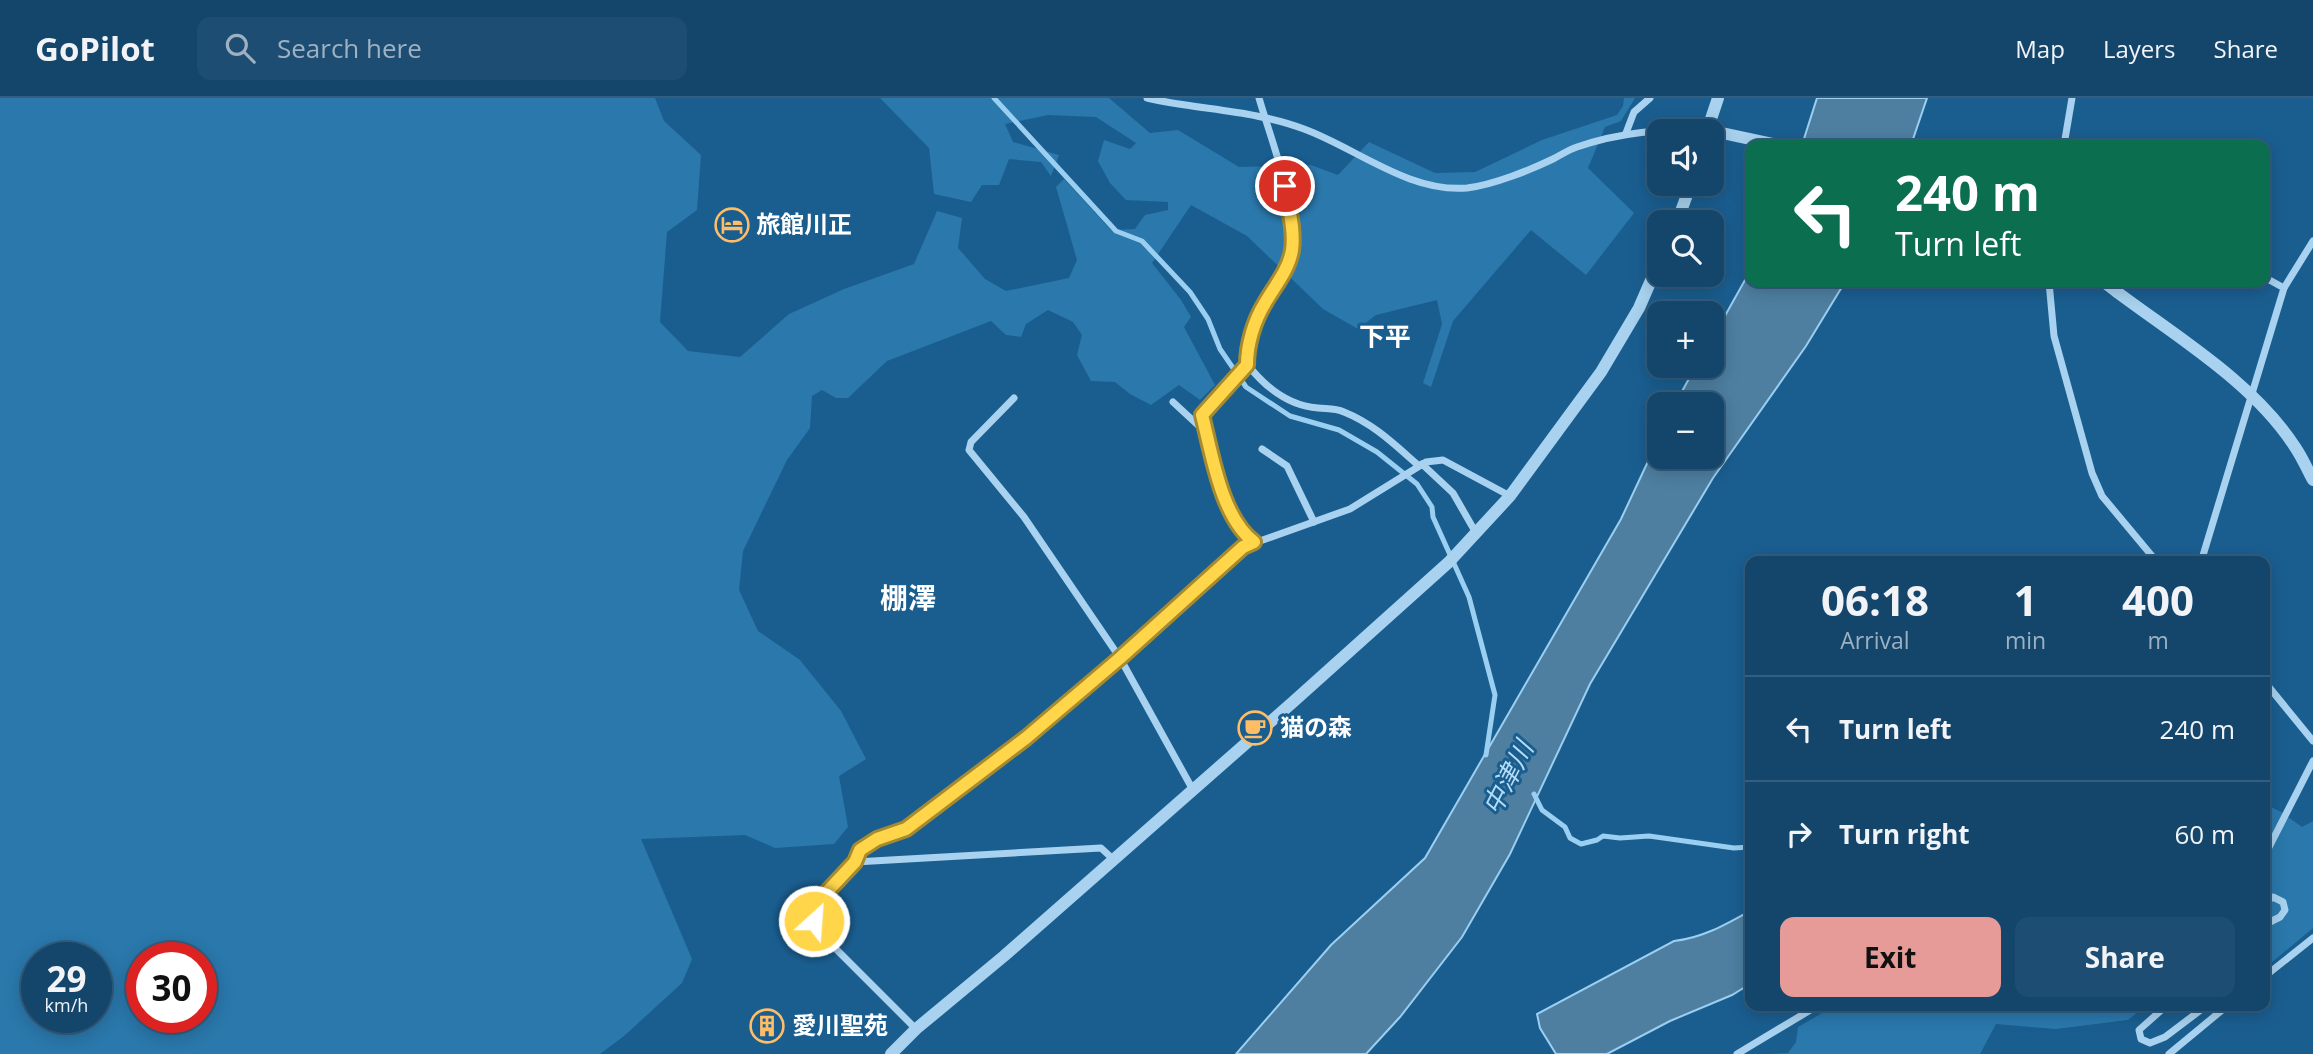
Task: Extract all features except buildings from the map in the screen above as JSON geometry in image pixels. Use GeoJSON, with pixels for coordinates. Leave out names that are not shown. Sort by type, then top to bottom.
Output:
{"type":"FeatureCollection","features":[{"type":"Feature","properties":{"kind":"street"},"geometry":{"type":"LineString","coordinates":[[1147,98],[1264,117],[1304,129],[1400,174],[1438,187],[1468,188],[1552,160],[1574,148],[1626,133],[1647,132]]}},
{"type":"Feature","properties":{"kind":"street"},"geometry":{"type":"LineString","coordinates":[[1254,542],[1243,534],[1227,505],[1202,415],[1244,368],[1247,347],[1264,304],[1287,266],[1292,251],[1285,186],[1259,98]]}},
{"type":"Feature","properties":{"kind":"street"},"geometry":{"type":"LineString","coordinates":[[1626,133],[1634,112],[1650,98]]}},
{"type":"Feature","properties":{"kind":"street"},"geometry":{"type":"LineString","coordinates":[[1712,119],[1718,98]]}},
{"type":"Feature","properties":{"kind":"street"},"geometry":{"type":"LineString","coordinates":[[2065,140],[2073,98]]}},
{"type":"Feature","properties":{"kind":"street"},"geometry":{"type":"LineString","coordinates":[[1724,133],[1756,140]]}},
{"type":"Feature","properties":{"kind":"street"},"geometry":{"type":"LineString","coordinates":[[2203,556],[2284,288],[2313,241]]}},
{"type":"Feature","properties":{"kind":"street"},"geometry":{"type":"LineString","coordinates":[[2270,280],[2284,288]]}},
{"type":"Feature","properties":{"kind":"street"},"geometry":{"type":"LineString","coordinates":[[891,1054],[916,1029],[1004,957],[1449,562],[1510,496],[1601,372],[1639,308],[1648,287]]}},
{"type":"Feature","properties":{"kind":"street"},"geometry":{"type":"LineString","coordinates":[[2049,287],[2054,336],[2092,473],[2102,496],[2152,556]]}},
{"type":"Feature","properties":{"kind":"street"},"geometry":{"type":"LineString","coordinates":[[2110,287],[2238,384],[2267,411],[2295,446],[2313,480]]}},
{"type":"Feature","properties":{"kind":"street"},"geometry":{"type":"LineString","coordinates":[[1244,368],[1266,387],[1286,399],[1317,408],[1330,407],[1381,432],[1453,493],[1476,534]]}},
{"type":"Feature","properties":{"kind":"street"},"geometry":{"type":"LineString","coordinates":[[1013,398],[971,442],[969,450],[1024,517],[1120,658],[1193,790]]}},
{"type":"Feature","properties":{"kind":"street"},"geometry":{"type":"LineString","coordinates":[[1173,402],[1200,427],[1205,427]]}},
{"type":"Feature","properties":{"kind":"street"},"geometry":{"type":"LineString","coordinates":[[1262,449],[1287,466],[1314,522]]}},
{"type":"Feature","properties":{"kind":"street"},"geometry":{"type":"LineString","coordinates":[[916,1029],[821,934],[814,921],[826,893],[855,862],[860,850],[877,839],[906,829],[1026,738],[1243,547],[1350,509],[1418,466],[1443,460],[1510,496]]}},
{"type":"Feature","properties":{"kind":"street"},"geometry":{"type":"LineString","coordinates":[[2270,688],[2313,741]]}},
{"type":"Feature","properties":{"kind":"street"},"geometry":{"type":"LineString","coordinates":[[2270,845],[2313,761]]}},
{"type":"Feature","properties":{"kind":"street"},"geometry":{"type":"LineString","coordinates":[[855,862],[1101,848],[1114,860]]}},
{"type":"Feature","properties":{"kind":"street"},"geometry":{"type":"LineString","coordinates":[[2270,899],[2273,897],[2283,902],[2285,910],[2280,917],[2270,922]]}},
{"type":"Feature","properties":{"kind":"street"},"geometry":{"type":"LineString","coordinates":[[2270,972],[2313,938]]}},
{"type":"Feature","properties":{"kind":"street"},"geometry":{"type":"LineString","coordinates":[[1737,1054],[1810,1011]]}},
{"type":"Feature","properties":{"kind":"street"},"geometry":{"type":"LineString","coordinates":[[2160,1011],[2138,1030],[2141,1039],[2150,1043],[2165,1037],[2199,1011]]}},
{"type":"Feature","properties":{"kind":"street"},"geometry":{"type":"LineString","coordinates":[[2169,1054],[2221,1011]]}},
{"type":"Feature","properties":{"kind":"shaded area"},"geometry":{"type":"Polygon","coordinates":[[[0,98],[655,98],[664,121],[701,155],[697,210],[667,232],[660,322],[688,351],[740,357],[789,314],[844,289],[914,264],[937,211],[962,218],[958,248],[985,279],[1006,291],[1069,278],[1077,260],[1056,187],[1064,179],[1111,230],[1135,229],[1145,215],[1168,210],[1168,202],[1126,200],[1110,183],[1098,161],[1104,140],[1130,149],[1136,143],[1096,117],[1048,115],[1005,124],[1013,142],[1059,155],[1051,176],[1041,162],[1009,159],[999,185],[982,185],[971,202],[934,194],[929,148],[880,98],[1109,98],[1150,133],[1178,130],[1239,167],[1311,165],[1338,175],[1369,142],[1435,173],[1475,172],[1542,140],[1617,115],[1623,106],[1624,98],[1635,98],[1621,121],[1605,127],[1588,168],[1634,213],[1586,275],[1531,230],[1453,321],[1431,387],[1423,383],[1442,324],[1437,300],[1376,315],[1358,329],[1323,309],[1247,236],[1191,205],[1152,263],[1191,317],[1184,327],[1215,385],[1200,400],[1179,385],[1151,405],[1115,382],[1091,381],[1077,355],[1082,335],[1073,322],[1048,310],[1026,324],[1021,337],[1006,335],[991,321],[887,361],[848,398],[836,398],[822,390],[812,396],[810,428],[787,460],[743,551],[739,590],[758,631],[800,660],[841,711],[866,759],[839,776],[848,827],[834,844],[775,848],[745,835],[641,839],[692,959],[682,983],[624,1036],[600,1054],[0,1054],[0,98]]]}},
{"type":"Feature","properties":{"kind":"shaded area"},"geometry":{"type":"Polygon","coordinates":[[[2270,806],[2302,827],[2313,821],[2313,928],[2270,964],[2270,806]]]}},
{"type":"Feature","properties":{"kind":"shaded area"},"geometry":{"type":"Polygon","coordinates":[[[1825,1011],[2139,1011],[2128,1020],[2056,1029],[1996,1024],[1980,1054],[1768,1054],[1788,1053],[1796,1042],[1798,1027],[1825,1011]]]}},
{"type":"Feature","properties":{"kind":"water"},"geometry":{"type":"Polygon","coordinates":[[[1817,98],[1927,98],[1913,140],[1804,140],[1817,98]]]}},
{"type":"Feature","properties":{"kind":"water"},"geometry":{"type":"Polygon","coordinates":[[[1745,280],[1745,287],[1842,287],[1806,346],[1724,462],[1724,392],[1682,392],[1689,378],[1724,378],[1724,318],[1745,280]]]}},
{"type":"Feature","properties":{"kind":"water","name":"中津川"},"geometry":{"type":"Polygon","coordinates":[[[1647,464],[1647,469],[1719,469],[1590,684],[1510,854],[1462,937],[1400,1017],[1366,1054],[1236,1054],[1331,945],[1425,858],[1621,519],[1647,464]]]}},
{"type":"Feature","properties":{"kind":"water"},"geometry":{"type":"Polygon","coordinates":[[[1745,914],[1745,987],[1670,1021],[1607,1054],[1556,1054],[1540,1028],[1537,1014],[1674,941],[1704,934],[1745,914]]]}},
{"type":"Feature","properties":{"kind":"waterway"},"geometry":{"type":"LineString","coordinates":[[994,98],[1116,231],[1142,241],[1190,292],[1208,319],[1220,349],[1246,387],[1290,416],[1339,430],[1377,452],[1417,484],[1432,507],[1433,517],[1469,597],[1495,695],[1486,755]]}},
{"type":"Feature","properties":{"kind":"waterway"},"geometry":{"type":"LineString","coordinates":[[1534,794],[1542,810],[1565,827],[1570,838],[1581,844],[1603,836],[1649,836],[1745,847]]}},
{"type":"Feature","properties":{"kind":"place","name":"旅館川正"},"geometry":{"type":"Point","coordinates":[732,225]}},
{"type":"Feature","properties":{"kind":"place","name":"猫の森"},"geometry":{"type":"Point","coordinates":[1255,728]}},
{"type":"Feature","properties":{"kind":"place","name":"愛川聖苑"},"geometry":{"type":"Point","coordinates":[767,1026]}},
{"type":"Feature","properties":{"kind":"district","name":"下平"},"geometry":{"type":"Point","coordinates":[1385,337]}},
{"type":"Feature","properties":{"kind":"district","name":"棚澤"},"geometry":{"type":"Point","coordinates":[908,598]}},
{"type":"Feature","properties":{"kind":"route"},"geometry":{"type":"LineString","coordinates":[[814,921],[826,893],[855,862],[860,850],[877,839],[906,829],[1026,738],[1243,547],[1254,542],[1243,534],[1227,505],[1202,415],[1247,365],[1247,347],[1264,304],[1287,266],[1292,251],[1285,186]]}}]}
